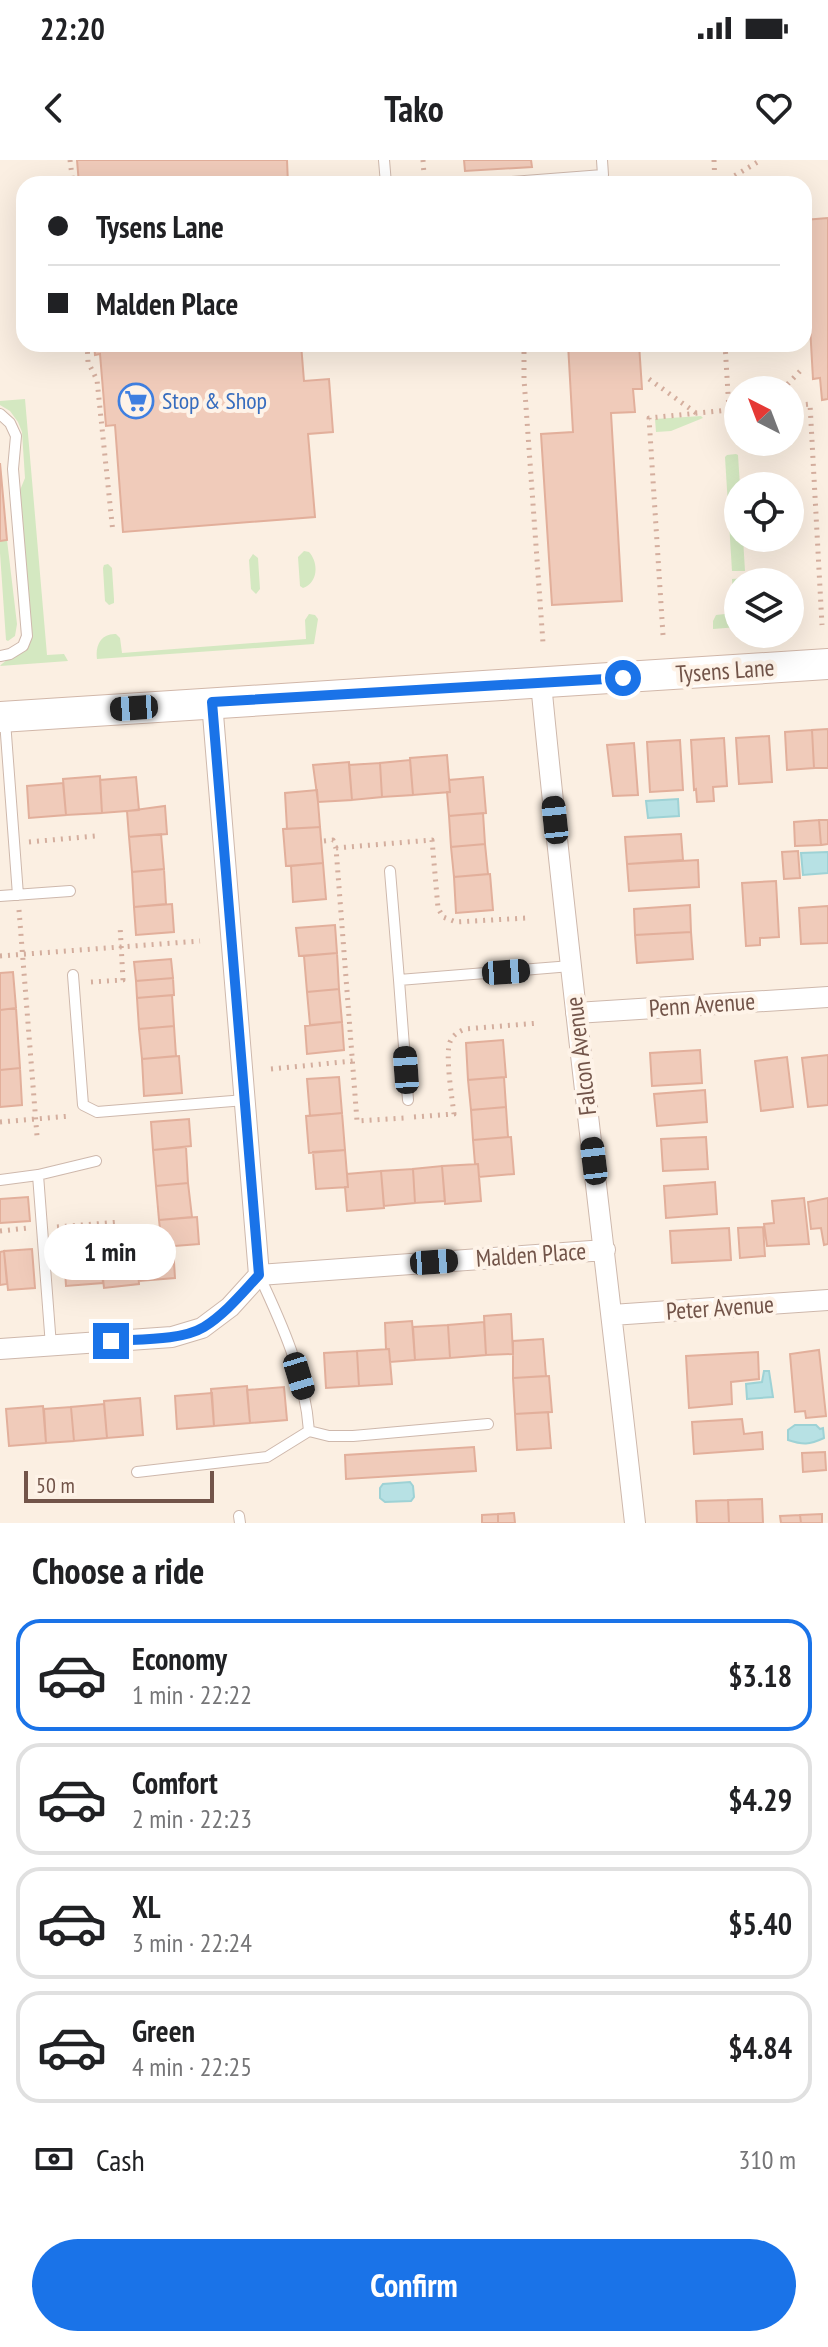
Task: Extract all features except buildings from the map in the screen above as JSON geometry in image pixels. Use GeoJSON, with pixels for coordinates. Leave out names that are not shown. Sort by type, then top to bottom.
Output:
{"type":"FeatureCollection","features":[{"type":"Feature","properties":{"kind":"street","name":"Tysens Lane"},"geometry":{"type":"LineString","coordinates":[[2,717],[828,664]]}},
{"type":"Feature","properties":{"kind":"street","name":"Falcon Avenue"},"geometry":{"type":"LineString","coordinates":[[541,683],[635,1523]]}},
{"type":"Feature","properties":{"kind":"street"},"geometry":{"type":"LineString","coordinates":[[0,1349],[172,1337],[202,1328],[230,1307],[259,1275],[212,702]]}},
{"type":"Feature","properties":{"kind":"street","name":"Penn Avenue"},"geometry":{"type":"LineString","coordinates":[[576,1013],[828,997]]}},
{"type":"Feature","properties":{"kind":"street","name":"Malden Place"},"geometry":{"type":"LineString","coordinates":[[259,1275],[605,1250]]}},
{"type":"Feature","properties":{"kind":"street","name":"Peter Avenue"},"geometry":{"type":"LineString","coordinates":[[612,1315],[828,1300]]}},
{"type":"Feature","properties":{"kind":"lane"},"geometry":{"type":"LineString","coordinates":[[590,176],[603,175],[602,160]]}},
{"type":"Feature","properties":{"kind":"lane"},"geometry":{"type":"LineString","coordinates":[[0,414],[10,423],[16,436],[13,469],[27,636],[23,646],[0,656]]}},
{"type":"Feature","properties":{"kind":"lane"},"geometry":{"type":"LineString","coordinates":[[2,717],[18,895]]}},
{"type":"Feature","properties":{"kind":"lane"},"geometry":{"type":"LineString","coordinates":[[390,871],[408,1100]]}},
{"type":"Feature","properties":{"kind":"lane"},"geometry":{"type":"LineString","coordinates":[[0,896],[70,891]]}},
{"type":"Feature","properties":{"kind":"lane"},"geometry":{"type":"LineString","coordinates":[[399,980],[571,966]]}},
{"type":"Feature","properties":{"kind":"lane"},"geometry":{"type":"LineString","coordinates":[[73,979],[83,1105],[97,1112],[245,1100]]}},
{"type":"Feature","properties":{"kind":"lane"},"geometry":{"type":"LineString","coordinates":[[0,1180],[38,1175],[96,1161]]}},
{"type":"Feature","properties":{"kind":"lane"},"geometry":{"type":"LineString","coordinates":[[38,1175],[51,1346]]}},
{"type":"Feature","properties":{"kind":"lane"},"geometry":{"type":"LineString","coordinates":[[259,1275],[283,1325],[307,1401],[309,1431]]}},
{"type":"Feature","properties":{"kind":"lane"},"geometry":{"type":"LineString","coordinates":[[137,1472],[267,1457],[309,1431],[329,1436],[353,1436],[488,1424]]}},
{"type":"Feature","properties":{"kind":"path"},"geometry":{"type":"LineString","coordinates":[[423,160],[424,175]]}},
{"type":"Feature","properties":{"kind":"path"},"geometry":{"type":"LineString","coordinates":[[732,176],[759,160]]}},
{"type":"Feature","properties":{"kind":"path"},"geometry":{"type":"LineString","coordinates":[[87,352],[88,362],[97,380],[113,533]]}},
{"type":"Feature","properties":{"kind":"path"},"geometry":{"type":"LineString","coordinates":[[524,352],[543,643]]}},
{"type":"Feature","properties":{"kind":"path"},"geometry":{"type":"LineString","coordinates":[[725,352],[727,376]]}},
{"type":"Feature","properties":{"kind":"path"},"geometry":{"type":"LineString","coordinates":[[795,376],[802,369]]}},
{"type":"Feature","properties":{"kind":"path"},"geometry":{"type":"LineString","coordinates":[[649,379],[696,413]]}},
{"type":"Feature","properties":{"kind":"path"},"geometry":{"type":"LineString","coordinates":[[804,405],[810,404],[822,625]]}},
{"type":"Feature","properties":{"kind":"path"},"geometry":{"type":"LineString","coordinates":[[663,635],[649,418],[724,410]]}},
{"type":"Feature","properties":{"kind":"path"},"geometry":{"type":"LineString","coordinates":[[14,843],[95,836]]}},
{"type":"Feature","properties":{"kind":"path"},"geometry":{"type":"LineString","coordinates":[[336,848],[432,840],[438,908],[443,917],[456,922],[527,918]]}},
{"type":"Feature","properties":{"kind":"path"},"geometry":{"type":"LineString","coordinates":[[18,895],[37,1136]]}},
{"type":"Feature","properties":{"kind":"path"},"geometry":{"type":"LineString","coordinates":[[73,979],[123,980],[120,925]]}},
{"type":"Feature","properties":{"kind":"path"},"geometry":{"type":"LineString","coordinates":[[0,956],[200,941]]}},
{"type":"Feature","properties":{"kind":"path"},"geometry":{"type":"LineString","coordinates":[[271,1069],[353,1061]]}},
{"type":"Feature","properties":{"kind":"path"},"geometry":{"type":"LineString","coordinates":[[0,1122],[72,1116]]}},
{"type":"Feature","properties":{"kind":"path"},"geometry":{"type":"LineString","coordinates":[[42,1228],[120,1222]]}},
{"type":"Feature","properties":{"kind":"green space"},"geometry":{"type":"Polygon","coordinates":[[[25,399],[47,655],[64,654],[68,661],[0,666],[21,652],[31,638],[18,495],[25,478],[22,432],[10,411],[0,405],[0,401],[25,399]]]}},
{"type":"Feature","properties":{"kind":"green space"},"geometry":{"type":"Polygon","coordinates":[[[703,418],[671,431],[656,432],[655,419],[703,418]]]}},
{"type":"Feature","properties":{"kind":"green space"},"geometry":{"type":"Polygon","coordinates":[[[738,456],[739,472],[726,472],[725,457],[738,456]]]}},
{"type":"Feature","properties":{"kind":"green space"},"geometry":{"type":"Polygon","coordinates":[[[7,540],[17,624],[15,636],[8,641],[0,553],[0,541],[7,540]]]}},
{"type":"Feature","properties":{"kind":"green space"},"geometry":{"type":"Polygon","coordinates":[[[304,551],[312,556],[315,572],[312,582],[303,588],[300,586],[298,557],[304,551]]]}},
{"type":"Feature","properties":{"kind":"green space"},"geometry":{"type":"Polygon","coordinates":[[[731,552],[744,552],[745,568],[732,568],[731,552]]]}},
{"type":"Feature","properties":{"kind":"green space"},"geometry":{"type":"Polygon","coordinates":[[[253,554],[258,558],[260,589],[256,594],[251,589],[249,560],[253,554]]]}},
{"type":"Feature","properties":{"kind":"green space"},"geometry":{"type":"Polygon","coordinates":[[[108,564],[112,568],[114,599],[114,603],[109,605],[105,601],[103,568],[108,564]]]}},
{"type":"Feature","properties":{"kind":"green space"},"geometry":{"type":"Polygon","coordinates":[[[309,614],[318,619],[314,644],[97,659],[100,641],[111,634],[120,638],[122,653],[306,639],[305,620],[309,614]]]}},
{"type":"Feature","properties":{"kind":"green space"},"geometry":{"type":"Polygon","coordinates":[[[724,614],[724,628],[713,629],[716,615],[724,614]]]}},
{"type":"Feature","properties":{"kind":"water"},"geometry":{"type":"Polygon","coordinates":[[[678,799],[679,816],[648,818],[646,801],[678,799]]]}},
{"type":"Feature","properties":{"kind":"water"},"geometry":{"type":"Polygon","coordinates":[[[828,852],[828,873],[803,875],[801,853],[828,852]]]}},
{"type":"Feature","properties":{"kind":"water"},"geometry":{"type":"Polygon","coordinates":[[[764,1371],[769,1371],[773,1397],[747,1399],[746,1384],[762,1382],[764,1371]]]}},
{"type":"Feature","properties":{"kind":"water"},"geometry":{"type":"Polygon","coordinates":[[[795,1425],[823,1428],[824,1438],[806,1444],[788,1440],[788,1430],[795,1425]]]}},
{"type":"Feature","properties":{"kind":"water"},"geometry":{"type":"Polygon","coordinates":[[[410,1482],[414,1497],[411,1501],[385,1502],[380,1498],[383,1484],[410,1482]]]}},
{"type":"Feature","properties":{"kind":"place","name":"Stop & Shop"},"geometry":{"type":"Point","coordinates":[136,401]}},
{"type":"Feature","properties":{"kind":"route"},"geometry":{"type":"LineString","coordinates":[[111,1341],[172,1337],[202,1328],[230,1307],[259,1275],[212,702],[623,678]]}}]}
